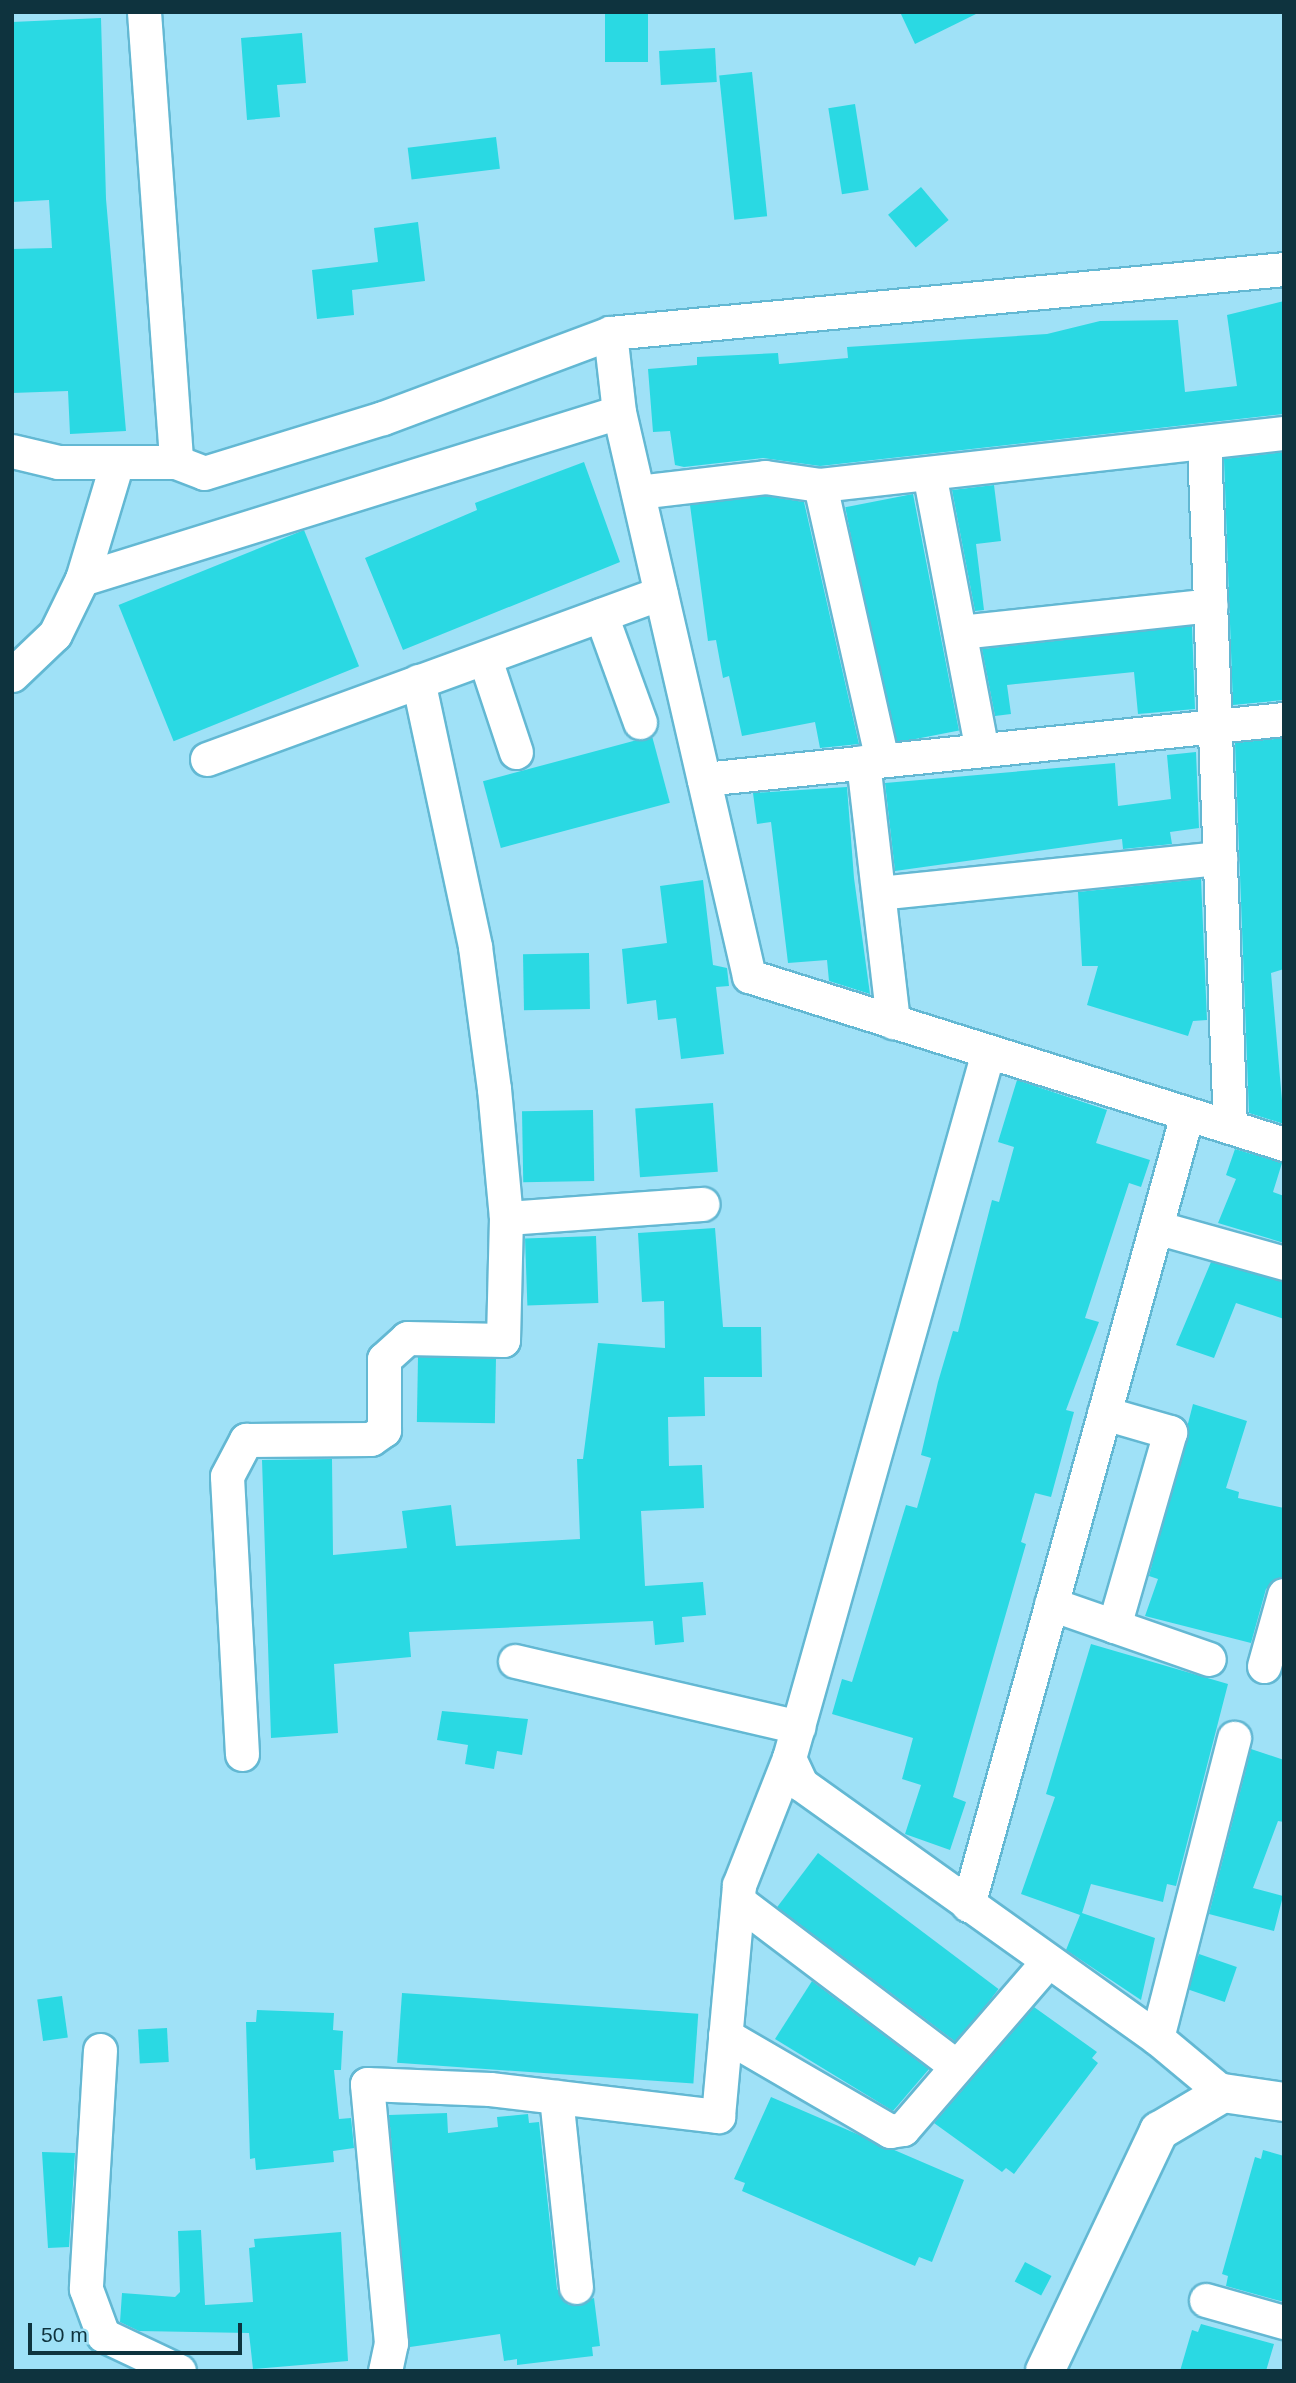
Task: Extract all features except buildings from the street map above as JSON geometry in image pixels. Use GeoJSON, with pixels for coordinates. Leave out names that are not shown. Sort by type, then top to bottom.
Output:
{"type":"FeatureCollection","features":[{"type":"Feature","properties":{"kind":"street"},"geometry":{"type":"LineString","coordinates":[[144,12],[176,462]]}},
{"type":"Feature","properties":{"kind":"street"},"geometry":{"type":"LineString","coordinates":[[12,451],[58,462],[176,462],[204,473],[383,418],[610,333],[1284,269]]}},
{"type":"Feature","properties":{"kind":"street"},"geometry":{"type":"LineString","coordinates":[[610,333],[619,412],[749,975],[893,1023],[1284,1144]]}},
{"type":"Feature","properties":{"kind":"street"},"geometry":{"type":"LineString","coordinates":[[82,579],[619,412]]}},
{"type":"Feature","properties":{"kind":"street"},"geometry":{"type":"LineString","coordinates":[[638,492],[765,477],[820,485],[1284,433]]}},
{"type":"Feature","properties":{"kind":"street"},"geometry":{"type":"LineString","coordinates":[[1204,444],[1230,1127]]}},
{"type":"Feature","properties":{"kind":"street"},"geometry":{"type":"LineString","coordinates":[[12,675],[55,634],[82,579],[117,462]]}},
{"type":"Feature","properties":{"kind":"street"},"geometry":{"type":"LineString","coordinates":[[929,473],[982,750]]}},
{"type":"Feature","properties":{"kind":"street"},"geometry":{"type":"LineString","coordinates":[[820,485],[872,761],[879,893],[893,1023]]}},
{"type":"Feature","properties":{"kind":"street"},"geometry":{"type":"LineString","coordinates":[[207,760],[661,593]]}},
{"type":"Feature","properties":{"kind":"street"},"geometry":{"type":"LineString","coordinates":[[960,632],[1211,605]]}},
{"type":"Feature","properties":{"kind":"street"},"geometry":{"type":"LineString","coordinates":[[601,615],[639,722]]}},
{"type":"Feature","properties":{"kind":"street"},"geometry":{"type":"LineString","coordinates":[[485,659],[516,752]]}},
{"type":"Feature","properties":{"kind":"street"},"geometry":{"type":"LineString","coordinates":[[242,1754],[228,1476],[246,1440],[371,1439],[384,1430],[384,1359],[407,1338],[503,1339],[506,1218],[475,946],[418,681]]}},
{"type":"Feature","properties":{"kind":"street"},"geometry":{"type":"LineString","coordinates":[[704,779],[1284,719]]}},
{"type":"Feature","properties":{"kind":"street"},"geometry":{"type":"LineString","coordinates":[[879,893],[1220,858]]}},
{"type":"Feature","properties":{"kind":"street"},"geometry":{"type":"LineString","coordinates":[[386,2371],[391,2343],[367,2084],[556,2097],[718,2116],[738,1901],[793,1743],[988,1052]]}},
{"type":"Feature","properties":{"kind":"street"},"geometry":{"type":"LineString","coordinates":[[968,1905],[1187,1114]]}},
{"type":"Feature","properties":{"kind":"street"},"geometry":{"type":"LineString","coordinates":[[506,1218],[703,1204]]}},
{"type":"Feature","properties":{"kind":"street"},"geometry":{"type":"LineString","coordinates":[[1156,1227],[1284,1264]]}},
{"type":"Feature","properties":{"kind":"street"},"geometry":{"type":"LineString","coordinates":[[1104,1413],[1170,1432],[1114,1626]]}},
{"type":"Feature","properties":{"kind":"street"},"geometry":{"type":"LineString","coordinates":[[1264,1666],[1284,1595]]}},
{"type":"Feature","properties":{"kind":"street"},"geometry":{"type":"LineString","coordinates":[[1051,1604],[1209,1659]]}},
{"type":"Feature","properties":{"kind":"street"},"geometry":{"type":"LineString","coordinates":[[515,1661],[793,1743]]}},
{"type":"Feature","properties":{"kind":"street"},"geometry":{"type":"LineString","coordinates":[[1157,2038],[1234,1738]]}},
{"type":"Feature","properties":{"kind":"street"},"geometry":{"type":"LineString","coordinates":[[793,1743],[801,1784],[1157,2038],[1223,2093],[1284,2102]]}},
{"type":"Feature","properties":{"kind":"street"},"geometry":{"type":"LineString","coordinates":[[738,1901],[955,2065]]}},
{"type":"Feature","properties":{"kind":"street"},"geometry":{"type":"LineString","coordinates":[[725,2035],[890,2131],[912,2124],[955,2065],[1048,1961]]}},
{"type":"Feature","properties":{"kind":"street"},"geometry":{"type":"LineString","coordinates":[[100,2050],[86,2290],[103,2335],[179,2371]]}},
{"type":"Feature","properties":{"kind":"street"},"geometry":{"type":"LineString","coordinates":[[1045,2371],[1159,2131],[1223,2093]]}},
{"type":"Feature","properties":{"kind":"street"},"geometry":{"type":"LineString","coordinates":[[556,2097],[576,2287]]}},
{"type":"Feature","properties":{"kind":"street"},"geometry":{"type":"LineString","coordinates":[[1206,2300],[1284,2322]]}}]}
